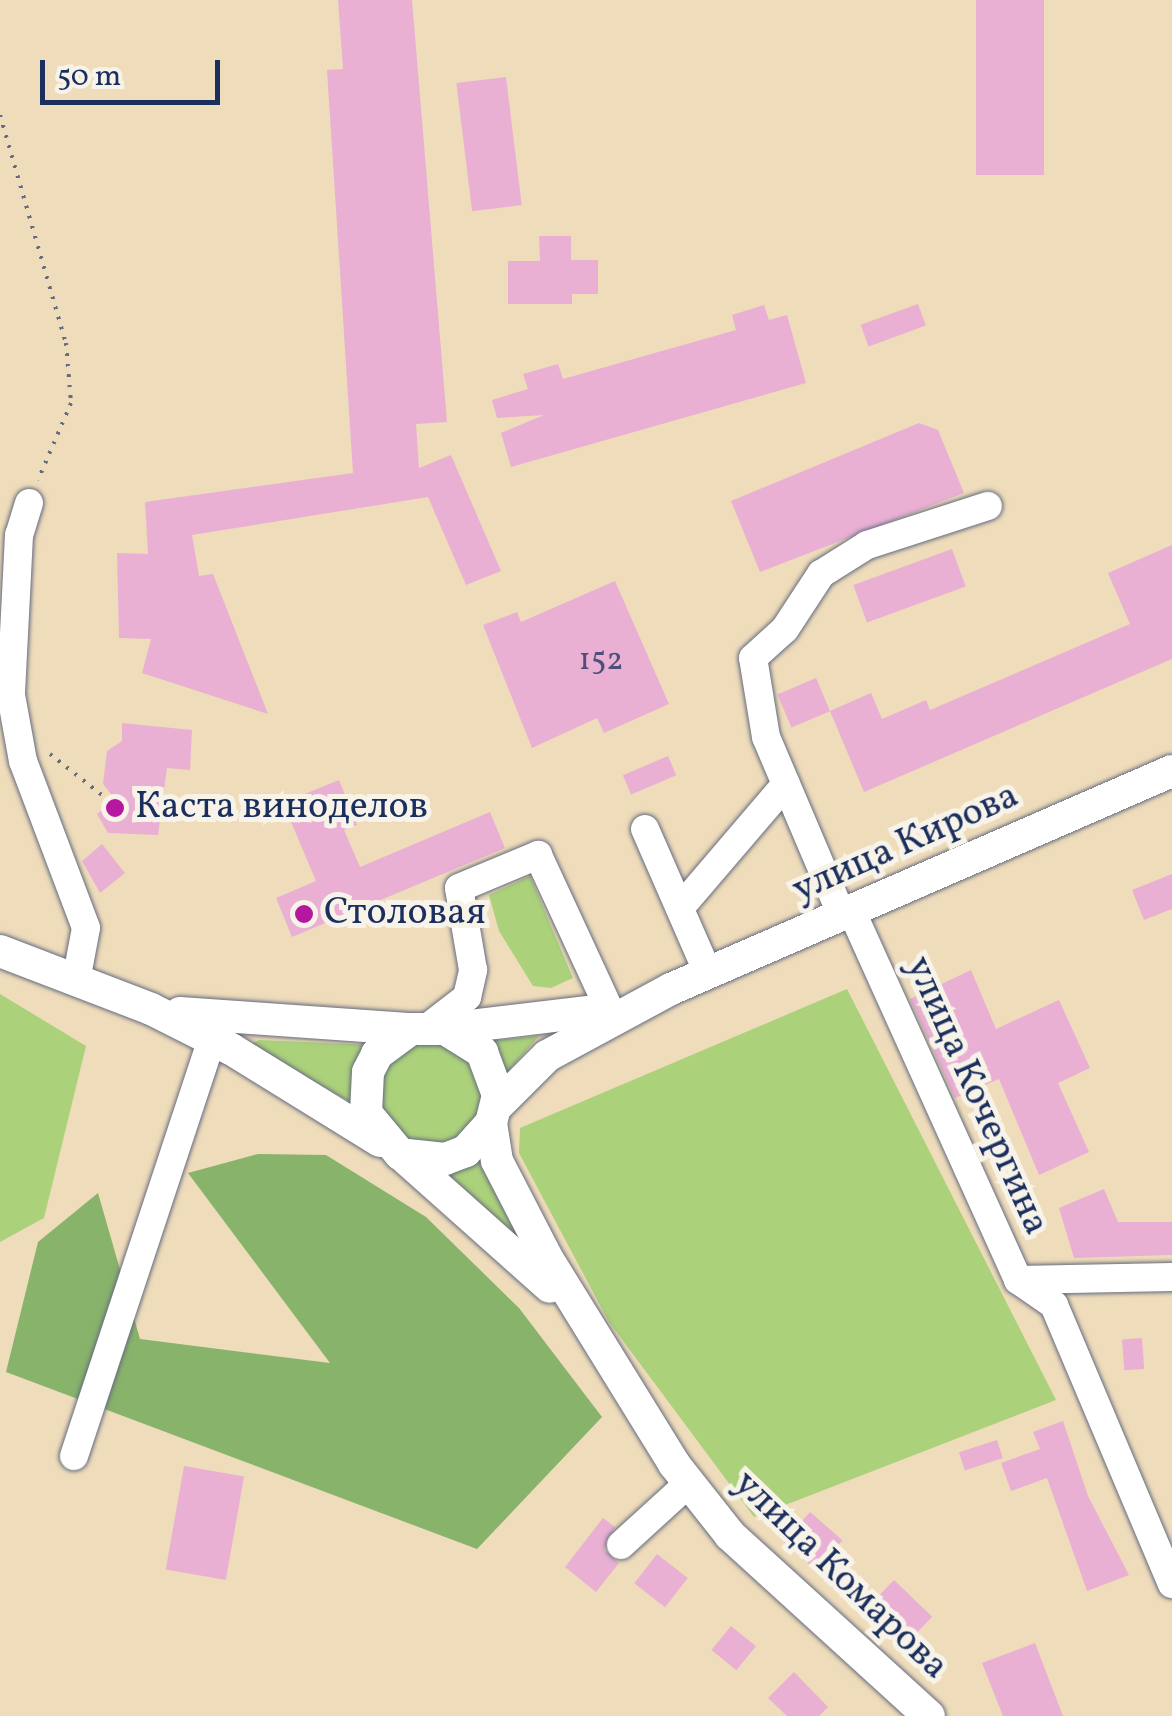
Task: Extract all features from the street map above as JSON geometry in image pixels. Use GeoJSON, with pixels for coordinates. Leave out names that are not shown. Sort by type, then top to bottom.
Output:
{"type":"FeatureCollection","features":[{"type":"Feature","properties":{"kind":"main road","name":"улица Кирова"},"geometry":{"type":"LineString","coordinates":[[671,989],[1172,772]]}},
{"type":"Feature","properties":{"kind":"main road"},"geometry":{"type":"LineString","coordinates":[[0,952],[151,1009],[212,1040],[394,1150],[532,1267],[598,1344]]}},
{"type":"Feature","properties":{"kind":"main road"},"geometry":{"type":"LineString","coordinates":[[151,1009],[229,1020],[428,1028],[609,1009],[671,989]]}},
{"type":"Feature","properties":{"kind":"main road"},"geometry":{"type":"LineString","coordinates":[[598,1344],[497,1161],[493,1115],[493,1070],[482,1052],[428,1028],[391,1040],[368,1072],[366,1112],[394,1150],[445,1159],[466,1151],[493,1115],[547,1056],[671,989]]}},
{"type":"Feature","properties":{"kind":"main road","name":"улица Комарова"},"geometry":{"type":"LineString","coordinates":[[598,1344],[689,1484],[730,1536],[928,1716]]}},
{"type":"Feature","properties":{"kind":"street"},"geometry":{"type":"LineString","coordinates":[[29,503],[19,536],[12,695],[20,743],[86,928],[76,982]]}},
{"type":"Feature","properties":{"kind":"street","name":"улица Кочергина"},"geometry":{"type":"LineString","coordinates":[[988,506],[867,545],[822,574],[785,628],[753,658],[766,737],[1018,1280],[1172,1276]]}},
{"type":"Feature","properties":{"kind":"street"},"geometry":{"type":"LineString","coordinates":[[680,908],[786,784]]}},
{"type":"Feature","properties":{"kind":"street"},"geometry":{"type":"LineString","coordinates":[[645,829],[708,974]]}},
{"type":"Feature","properties":{"kind":"street"},"geometry":{"type":"LineString","coordinates":[[428,1028],[467,997],[472,970],[460,888],[538,855],[609,1009]]}},
{"type":"Feature","properties":{"kind":"street"},"geometry":{"type":"LineString","coordinates":[[74,1456],[212,1040]]}},
{"type":"Feature","properties":{"kind":"street"},"geometry":{"type":"LineString","coordinates":[[1018,1280],[1054,1305],[1172,1584]]}},
{"type":"Feature","properties":{"kind":"street"},"geometry":{"type":"LineString","coordinates":[[622,1545],[689,1484]]}},
{"type":"Feature","properties":{"kind":"path"},"geometry":{"type":"LineString","coordinates":[[0,115],[66,343],[70,388],[70,403],[29,503]]}},
{"type":"Feature","properties":{"kind":"path"},"geometry":{"type":"LineString","coordinates":[[20,743],[33,741],[107,799]]}},
{"type":"Feature","properties":{"kind":"green space"},"geometry":{"type":"Polygon","coordinates":[[[530,876],[573,978],[551,988],[533,986],[499,931],[489,895],[530,876]]]}},
{"type":"Feature","properties":{"kind":"green space"},"geometry":{"type":"Polygon","coordinates":[[[847,989],[1056,1400],[754,1517],[609,1322],[519,1153],[520,1128],[847,989]]]}},
{"type":"Feature","properties":{"kind":"green space"},"geometry":{"type":"Polygon","coordinates":[[[0,994],[86,1046],[44,1218],[0,1242],[0,994]]]}},
{"type":"Feature","properties":{"kind":"green space"},"geometry":{"type":"Polygon","coordinates":[[[539,1036],[505,1075],[488,1041],[539,1036]]]}},
{"type":"Feature","properties":{"kind":"green space"},"geometry":{"type":"Polygon","coordinates":[[[259,1040],[372,1045],[353,1103],[256,1051],[251,1044],[259,1040]]]}},
{"type":"Feature","properties":{"kind":"green space"},"geometry":{"type":"Polygon","coordinates":[[[431,1043],[450,1047],[467,1058],[478,1075],[482,1094],[478,1113],[467,1130],[450,1141],[431,1145],[412,1141],[395,1130],[384,1113],[380,1094],[384,1075],[395,1058],[412,1047],[431,1043]]]}},
{"type":"Feature","properties":{"kind":"green space"},"geometry":{"type":"Polygon","coordinates":[[[485,1150],[515,1233],[435,1169],[485,1150]]]}},
{"type":"Feature","properties":{"kind":"green space"},"geometry":{"type":"Polygon","coordinates":[[[258,1154],[326,1155],[426,1217],[519,1308],[602,1417],[477,1549],[6,1372],[38,1242],[98,1193],[140,1339],[330,1363],[188,1173],[258,1154]]]}},
{"type":"Feature","properties":{"kind":"building"},"geometry":{"type":"Polygon","coordinates":[[[338,0],[412,0],[447,422],[416,424],[419,468],[451,455],[501,571],[466,585],[428,497],[192,535],[199,576],[213,574],[268,714],[142,673],[151,639],[119,638],[117,553],[148,554],[145,502],[353,473],[327,70],[343,69],[338,0]]]}},
{"type":"Feature","properties":{"kind":"building"},"geometry":{"type":"Polygon","coordinates":[[[976,0],[1044,0],[1044,175],[976,175],[976,0]]]}},
{"type":"Feature","properties":{"kind":"building"},"geometry":{"type":"Polygon","coordinates":[[[506,77],[522,205],[472,211],[456,83],[506,77]]]}},
{"type":"Feature","properties":{"kind":"building"},"geometry":{"type":"Polygon","coordinates":[[[539,236],[571,236],[571,260],[598,260],[598,294],[572,294],[572,304],[508,304],[508,261],[540,261],[539,236]]]}},
{"type":"Feature","properties":{"kind":"building"},"geometry":{"type":"Polygon","coordinates":[[[918,304],[926,326],[869,346],[861,325],[918,304]]]}},
{"type":"Feature","properties":{"kind":"building"},"geometry":{"type":"Polygon","coordinates":[[[764,305],[769,320],[787,315],[806,383],[511,467],[501,433],[544,415],[497,418],[492,400],[528,389],[523,374],[558,364],[563,379],[736,330],[732,315],[764,305]]]}},
{"type":"Feature","properties":{"kind":"building"},"geometry":{"type":"Polygon","coordinates":[[[919,423],[938,430],[964,493],[760,572],[731,501],[919,423]]]}},
{"type":"Feature","properties":{"kind":"building"},"geometry":{"type":"Polygon","coordinates":[[[1172,545],[1172,659],[864,792],[830,711],[871,693],[882,719],[926,700],[930,710],[1130,624],[1108,573],[1172,545]]]}},
{"type":"Feature","properties":{"kind":"building"},"geometry":{"type":"Polygon","coordinates":[[[952,549],[966,587],[867,622],[853,585],[952,549]]]}},
{"type":"Feature","properties":{"kind":"building"},"geometry":{"type":"Polygon","coordinates":[[[615,581],[669,704],[604,733],[597,718],[532,748],[483,625],[517,612],[521,622],[615,581]]]}},
{"type":"Feature","properties":{"kind":"building"},"geometry":{"type":"Polygon","coordinates":[[[816,678],[830,711],[791,728],[777,694],[816,678]]]}},
{"type":"Feature","properties":{"kind":"building"},"geometry":{"type":"Polygon","coordinates":[[[122,723],[192,730],[190,770],[167,768],[158,835],[108,833],[97,814],[115,799],[103,784],[107,751],[122,741],[122,723]]]}},
{"type":"Feature","properties":{"kind":"building"},"geometry":{"type":"Polygon","coordinates":[[[668,756],[676,775],[631,794],[623,775],[668,756]]]}},
{"type":"Feature","properties":{"kind":"building"},"geometry":{"type":"Polygon","coordinates":[[[339,780],[357,825],[344,830],[360,867],[490,812],[505,848],[292,937],[276,898],[316,881],[283,803],[339,780]]]}},
{"type":"Feature","properties":{"kind":"building"},"geometry":{"type":"Polygon","coordinates":[[[102,844],[125,873],[100,893],[82,861],[102,844]]]}},
{"type":"Feature","properties":{"kind":"building"},"geometry":{"type":"Polygon","coordinates":[[[1172,874],[1172,909],[1144,920],[1132,890],[1172,874]]]}},
{"type":"Feature","properties":{"kind":"building"},"geometry":{"type":"Polygon","coordinates":[[[971,970],[996,1029],[1059,1000],[1090,1068],[1058,1083],[1089,1152],[1039,1175],[999,1079],[955,1098],[910,999],[971,970]]]}},
{"type":"Feature","properties":{"kind":"building"},"geometry":{"type":"Polygon","coordinates":[[[1104,1189],[1118,1222],[1172,1222],[1172,1255],[1074,1258],[1059,1208],[1104,1189]]]}},
{"type":"Feature","properties":{"kind":"building"},"geometry":{"type":"Polygon","coordinates":[[[1142,1338],[1144,1369],[1124,1370],[1122,1339],[1142,1338]]]}},
{"type":"Feature","properties":{"kind":"building"},"geometry":{"type":"Polygon","coordinates":[[[1063,1421],[1088,1496],[1129,1575],[1087,1591],[1047,1478],[1011,1491],[1001,1463],[1040,1449],[1033,1432],[1063,1421]]]}},
{"type":"Feature","properties":{"kind":"building"},"geometry":{"type":"Polygon","coordinates":[[[997,1440],[1003,1458],[965,1470],[959,1452],[997,1440]]]}},
{"type":"Feature","properties":{"kind":"building"},"geometry":{"type":"Polygon","coordinates":[[[184,1466],[244,1477],[226,1580],[166,1569],[184,1466]]]}},
{"type":"Feature","properties":{"kind":"building"},"geometry":{"type":"Polygon","coordinates":[[[810,1512],[842,1540],[816,1570],[784,1542],[810,1512]]]}},
{"type":"Feature","properties":{"kind":"building"},"geometry":{"type":"Polygon","coordinates":[[[603,1518],[615,1527],[604,1550],[619,1563],[596,1592],[565,1567],[603,1518]]]}},
{"type":"Feature","properties":{"kind":"building"},"geometry":{"type":"Polygon","coordinates":[[[657,1554],[688,1578],[665,1607],[634,1583],[657,1554]]]}},
{"type":"Feature","properties":{"kind":"building"},"geometry":{"type":"Polygon","coordinates":[[[894,1580],[932,1617],[902,1648],[863,1612],[894,1580]]]}},
{"type":"Feature","properties":{"kind":"building"},"geometry":{"type":"Polygon","coordinates":[[[731,1626],[756,1646],[736,1670],[711,1650],[731,1626]]]}},
{"type":"Feature","properties":{"kind":"building"},"geometry":{"type":"Polygon","coordinates":[[[1035,1643],[1063,1716],[1003,1716],[982,1663],[1035,1643]]]}},
{"type":"Feature","properties":{"kind":"building"},"geometry":{"type":"Polygon","coordinates":[[[794,1672],[828,1707],[819,1716],[787,1716],[768,1698],[794,1672]]]}},
{"type":"Feature","properties":{"kind":"place","name":"Каста виноделов"},"geometry":{"type":"Point","coordinates":[115,808]}},
{"type":"Feature","properties":{"kind":"place","name":"Столовая"},"geometry":{"type":"Point","coordinates":[304,914]}}]}
